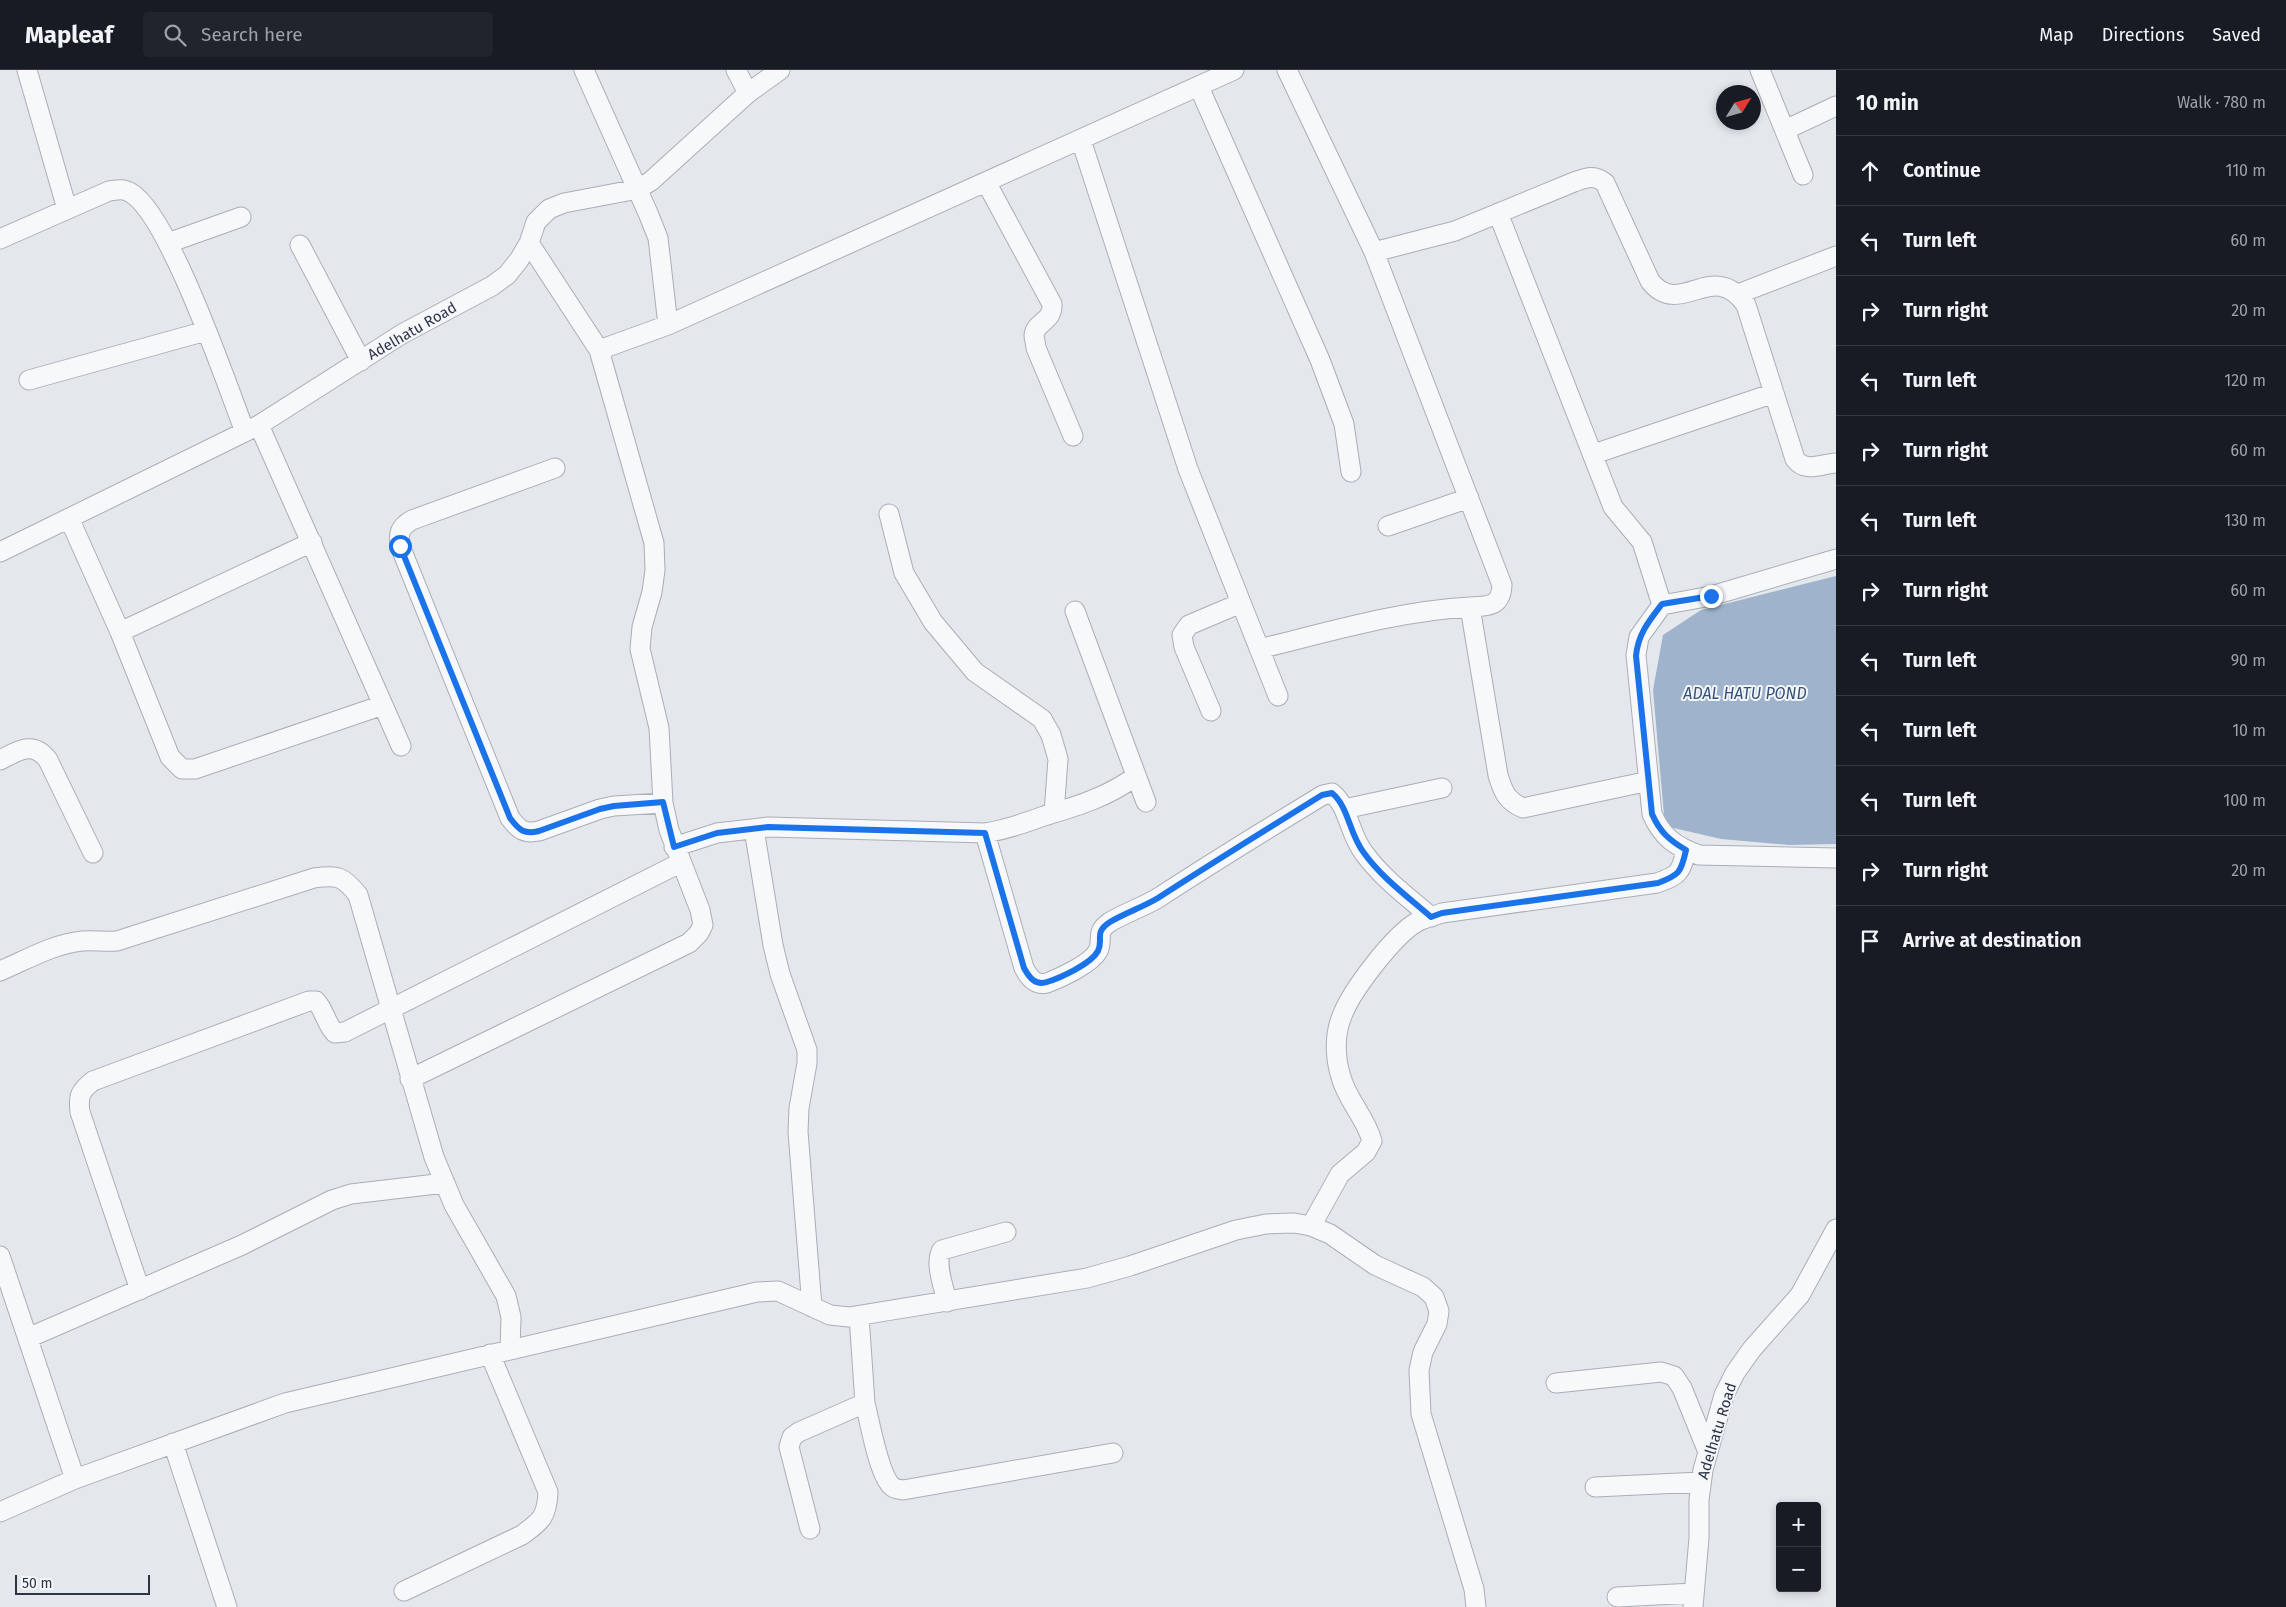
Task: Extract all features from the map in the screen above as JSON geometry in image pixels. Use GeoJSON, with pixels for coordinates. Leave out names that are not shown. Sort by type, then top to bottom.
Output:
{"type":"FeatureCollection","features":[{"type":"Feature","properties":{"kind":"street"},"geometry":{"type":"LineString","coordinates":[[27,70],[67,209]]}},
{"type":"Feature","properties":{"kind":"street"},"geometry":{"type":"LineString","coordinates":[[584,70],[658,238],[668,326]]}},
{"type":"Feature","properties":{"kind":"street"},"geometry":{"type":"LineString","coordinates":[[736,70],[748,93]]}},
{"type":"Feature","properties":{"kind":"street","name":"Adelhatu Road"},"geometry":{"type":"LineString","coordinates":[[0,552],[252,428],[402,334],[492,286],[507,275],[519,260],[529,243],[536,222],[549,209],[564,203],[638,190],[651,181],[748,93],[780,70]]}},
{"type":"Feature","properties":{"kind":"street"},"geometry":{"type":"LineString","coordinates":[[599,350],[668,326],[1234,70]]}},
{"type":"Feature","properties":{"kind":"street"},"geometry":{"type":"LineString","coordinates":[[1259,649],[1403,614],[1431,609],[1488,606],[1496,602],[1502,594],[1502,585],[1374,252],[1287,70]]}},
{"type":"Feature","properties":{"kind":"street"},"geometry":{"type":"LineString","coordinates":[[1760,70],[1803,175]]}},
{"type":"Feature","properties":{"kind":"street"},"geometry":{"type":"LineString","coordinates":[[1200,87],[1320,360],[1344,424],[1351,472]]}},
{"type":"Feature","properties":{"kind":"street"},"geometry":{"type":"LineString","coordinates":[[1785,130],[1836,106]]}},
{"type":"Feature","properties":{"kind":"street"},"geometry":{"type":"LineString","coordinates":[[1081,140],[1188,469],[1278,696]]}},
{"type":"Feature","properties":{"kind":"street"},"geometry":{"type":"LineString","coordinates":[[1374,252],[1455,231],[1574,182],[1588,177],[1597,177],[1605,183],[1650,281],[1658,291],[1670,295],[1722,285],[1730,287],[1738,294],[1746,305],[1795,459],[1799,466],[1805,468],[1836,463]]}},
{"type":"Feature","properties":{"kind":"street"},"geometry":{"type":"LineString","coordinates":[[986,182],[1052,304],[1052,311],[1047,320],[1037,328],[1034,335],[1036,348],[1073,436]]}},
{"type":"Feature","properties":{"kind":"street"},"geometry":{"type":"LineString","coordinates":[[0,239],[109,191],[122,189],[132,193],[143,204],[168,243],[182,271],[206,331],[252,428],[312,542],[401,746]]}},
{"type":"Feature","properties":{"kind":"street"},"geometry":{"type":"LineString","coordinates":[[1498,213],[1594,454],[1613,507],[1642,542],[1662,604]]}},
{"type":"Feature","properties":{"kind":"street"},"geometry":{"type":"LineString","coordinates":[[168,243],[241,217]]}},
{"type":"Feature","properties":{"kind":"street"},"geometry":{"type":"LineString","coordinates":[[410,1078],[689,943],[699,933],[703,925],[700,910],[677,855],[663,802],[659,728],[640,649],[642,627],[652,592],[655,570],[654,543],[599,350],[529,243]]}},
{"type":"Feature","properties":{"kind":"street"},"geometry":{"type":"LineString","coordinates":[[300,245],[361,360]]}},
{"type":"Feature","properties":{"kind":"street"},"geometry":{"type":"LineString","coordinates":[[1738,294],[1836,256]]}},
{"type":"Feature","properties":{"kind":"street"},"geometry":{"type":"LineString","coordinates":[[30,380],[206,331]]}},
{"type":"Feature","properties":{"kind":"street"},"geometry":{"type":"LineString","coordinates":[[1594,454],[1774,393]]}},
{"type":"Feature","properties":{"kind":"street"},"geometry":{"type":"LineString","coordinates":[[555,468],[412,520],[403,526],[398,534],[400,546],[510,818],[518,830],[528,834],[614,806],[663,802]]}},
{"type":"Feature","properties":{"kind":"street"},"geometry":{"type":"LineString","coordinates":[[1388,526],[1468,498]]}},
{"type":"Feature","properties":{"kind":"street"},"geometry":{"type":"LineString","coordinates":[[889,514],[904,573],[933,622],[975,672],[1042,719],[1051,735],[1058,758],[1054,813]]}},
{"type":"Feature","properties":{"kind":"street"},"geometry":{"type":"LineString","coordinates":[[68,518],[120,632],[170,757],[182,769],[195,769],[383,705]]}},
{"type":"Feature","properties":{"kind":"street"},"geometry":{"type":"LineString","coordinates":[[120,632],[312,542]]}},
{"type":"Feature","properties":{"kind":"street"},"geometry":{"type":"LineString","coordinates":[[1836,558],[1711,596],[1662,604],[1639,637],[1636,656],[1652,814],[1656,823],[1670,841],[1686,850],[1699,854],[1836,858]]}},
{"type":"Feature","properties":{"kind":"street"},"geometry":{"type":"LineString","coordinates":[[1211,711],[1184,646],[1182,635],[1189,625],[1241,603]]}},
{"type":"Feature","properties":{"kind":"street"},"geometry":{"type":"LineString","coordinates":[[1470,607],[1498,775],[1504,795],[1513,804],[1523,808],[1649,781]]}},
{"type":"Feature","properties":{"kind":"street"},"geometry":{"type":"LineString","coordinates":[[1075,611],[1146,802]]}},
{"type":"Feature","properties":{"kind":"street"},"geometry":{"type":"LineString","coordinates":[[0,760],[30,748],[41,751],[48,760],[93,853]]}},
{"type":"Feature","properties":{"kind":"street"},"geometry":{"type":"LineString","coordinates":[[140,1290],[80,1112],[78,1097],[82,1090],[93,1081],[309,1001],[316,1001],[322,1008],[330,1028],[336,1033],[345,1032],[392,1010],[717,833],[754,828],[985,833],[1008,828],[1106,795],[1119,789],[1136,776]]}},
{"type":"Feature","properties":{"kind":"street"},"geometry":{"type":"LineString","coordinates":[[1344,809],[1442,788]]}},
{"type":"Feature","properties":{"kind":"street"},"geometry":{"type":"LineString","coordinates":[[985,833],[1024,968],[1030,978],[1038,983],[1046,983],[1084,965],[1094,957],[1099,949],[1098,936],[1111,921],[1156,899],[1322,795],[1332,793],[1340,800],[1353,836],[1364,853],[1378,870],[1431,917]]}},
{"type":"Feature","properties":{"kind":"street"},"geometry":{"type":"LineString","coordinates":[[754,828],[773,945],[780,974],[807,1050],[807,1063],[799,1108],[798,1132],[812,1307]]}},
{"type":"Feature","properties":{"kind":"street"},"geometry":{"type":"LineString","coordinates":[[1312,1226],[1340,1174],[1366,1152],[1372,1141],[1369,1130],[1356,1111],[1341,1078],[1336,1048],[1342,1017],[1358,988],[1401,934],[1418,921],[1442,913],[1658,883],[1673,877],[1682,869],[1686,850]]}},
{"type":"Feature","properties":{"kind":"street"},"geometry":{"type":"LineString","coordinates":[[0,971],[52,948],[83,941],[101,943],[118,941],[314,878],[330,876],[345,879],[358,895],[434,1157],[454,1205],[506,1296],[511,1317],[510,1350]]}},
{"type":"Feature","properties":{"kind":"street"},"geometry":{"type":"LineString","coordinates":[[28,1338],[242,1245],[332,1200],[351,1194],[445,1183]]}},
{"type":"Feature","properties":{"kind":"street"},"geometry":{"type":"LineString","coordinates":[[0,1512],[75,1479],[285,1402],[757,1292],[778,1291],[830,1314],[849,1317],[859,1316],[1087,1278],[1130,1266],[1236,1230],[1266,1224],[1294,1223],[1312,1226],[1330,1234],[1389,1273],[1423,1287],[1434,1297],[1439,1310],[1437,1324],[1424,1352],[1419,1370],[1421,1414],[1474,1589],[1476,1607]]}},
{"type":"Feature","properties":{"kind":"street","name":"Adelhatu Road"},"geometry":{"type":"LineString","coordinates":[[1694,1600],[1701,1482],[1724,1396],[1735,1373],[1752,1349],[1800,1294],[1836,1229]]}},
{"type":"Feature","properties":{"kind":"street"},"geometry":{"type":"LineString","coordinates":[[947,1302],[939,1263],[939,1256],[942,1250],[1006,1232]]}},
{"type":"Feature","properties":{"kind":"street"},"geometry":{"type":"LineString","coordinates":[[0,1256],[75,1479]]}},
{"type":"Feature","properties":{"kind":"street"},"geometry":{"type":"LineString","coordinates":[[859,1316],[865,1403],[884,1472],[889,1483],[896,1489],[903,1490],[1113,1454]]}},
{"type":"Feature","properties":{"kind":"street"},"geometry":{"type":"LineString","coordinates":[[404,1591],[522,1535],[539,1522],[547,1510],[548,1492],[490,1354]]}},
{"type":"Feature","properties":{"kind":"street"},"geometry":{"type":"LineString","coordinates":[[1556,1383],[1661,1372],[1674,1376],[1682,1388],[1708,1452]]}},
{"type":"Feature","properties":{"kind":"street"},"geometry":{"type":"LineString","coordinates":[[810,1530],[789,1447],[792,1438],[799,1432],[865,1403]]}},
{"type":"Feature","properties":{"kind":"street"},"geometry":{"type":"LineString","coordinates":[[173,1443],[227,1607]]}},
{"type":"Feature","properties":{"kind":"street"},"geometry":{"type":"LineString","coordinates":[[1595,1487],[1701,1482]]}},
{"type":"Feature","properties":{"kind":"street"},"geometry":{"type":"LineString","coordinates":[[1617,1598],[1694,1600]]}},
{"type":"Feature","properties":{"kind":"water","name":"ADAL HATU POND"},"geometry":{"type":"Polygon","coordinates":[[[1836,576],[1836,844],[1789,845],[1721,839],[1665,826],[1653,690],[1663,635],[1701,610],[1836,576]]]}},
{"type":"Feature","properties":{"kind":"route"},"geometry":{"type":"LineString","coordinates":[[400,546],[510,818],[518,830],[528,834],[600,809],[663,802],[674,847],[717,833],[768,827],[985,833],[1024,968],[1030,978],[1038,983],[1046,983],[1084,965],[1094,957],[1099,949],[1098,936],[1111,921],[1156,899],[1322,795],[1332,793],[1340,800],[1353,836],[1364,853],[1378,870],[1431,917],[1442,913],[1658,883],[1673,877],[1682,869],[1686,850],[1670,841],[1662,833],[1652,814],[1636,656],[1637,646],[1644,628],[1662,604],[1711,596]]}}]}
